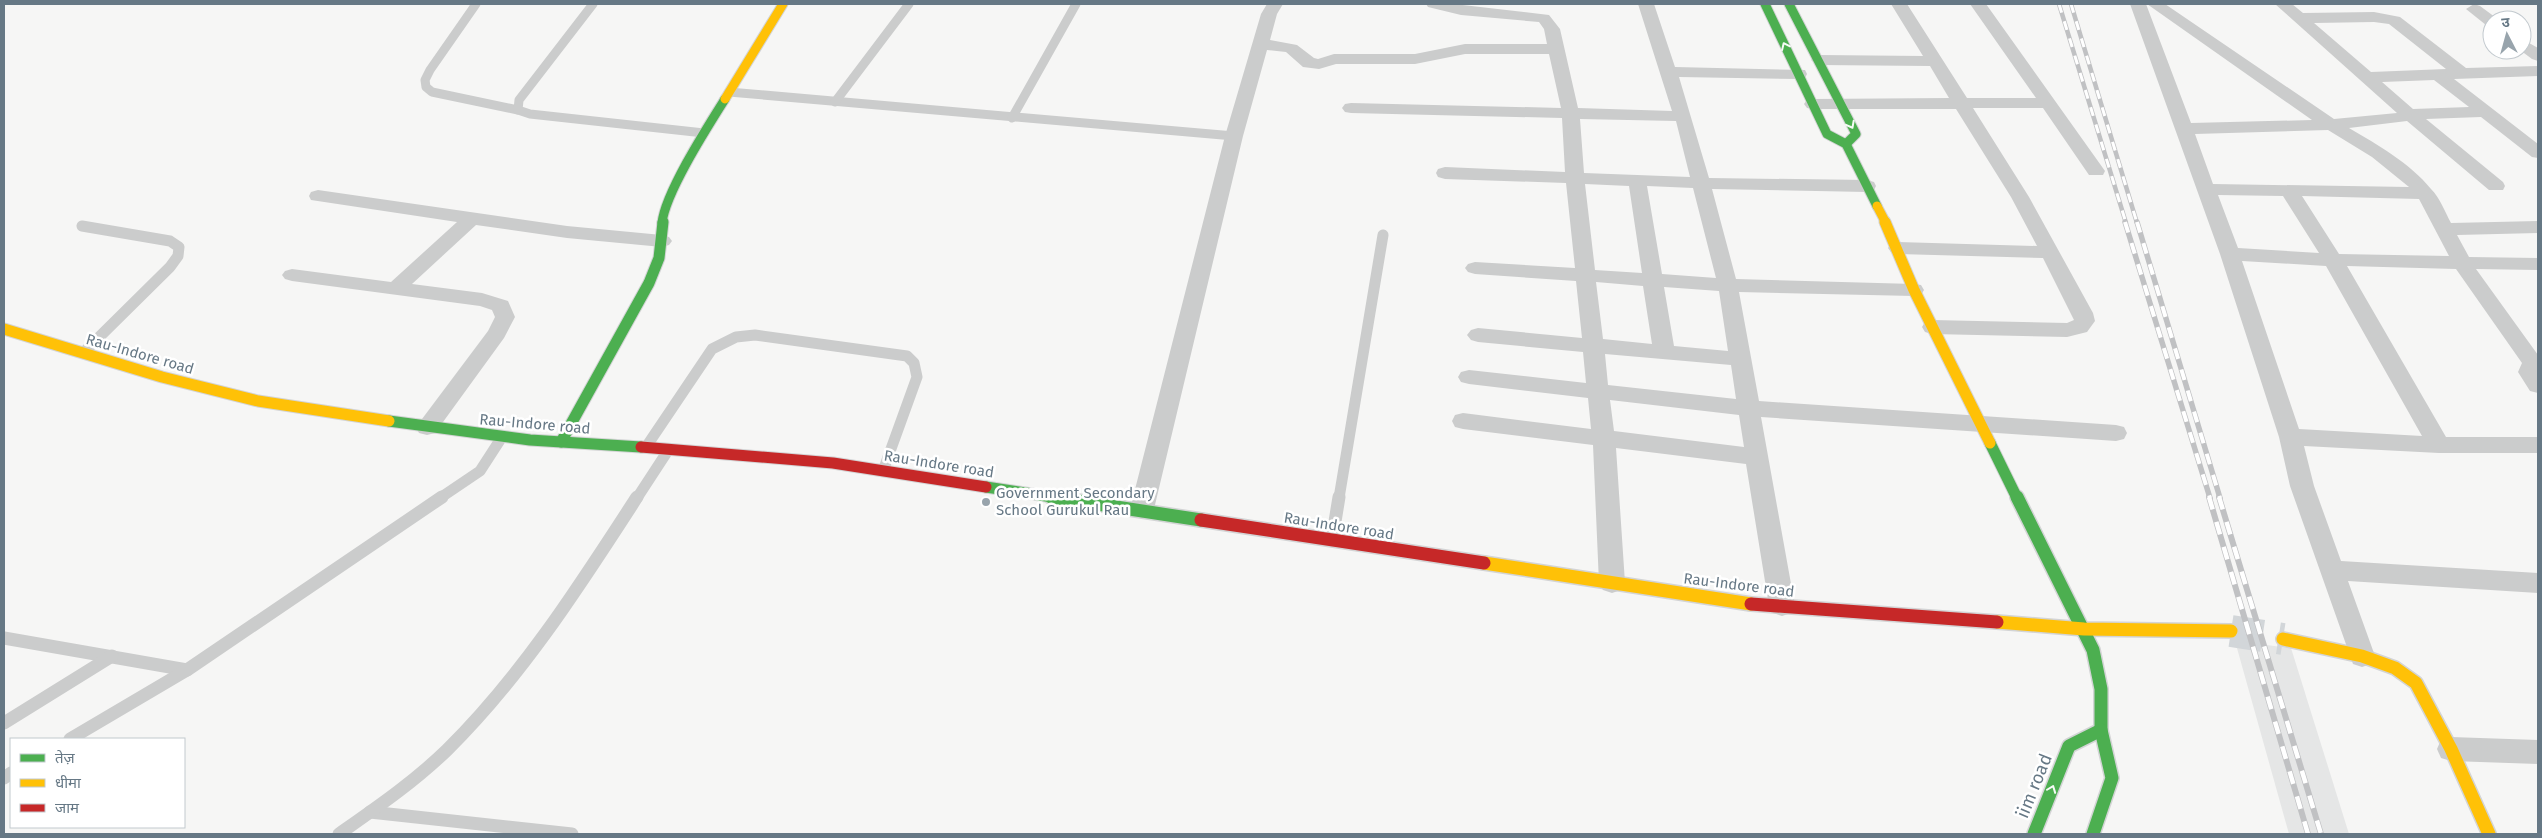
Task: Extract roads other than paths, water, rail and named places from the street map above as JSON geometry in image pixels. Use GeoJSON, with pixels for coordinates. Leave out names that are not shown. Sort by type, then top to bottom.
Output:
{"type":"FeatureCollection","features":[{"type":"Feature","properties":{"kind":"street"},"geometry":{"type":"LineString","coordinates":[[560,442],[649,283],[659,258],[663,218],[670,199],[704,133],[783,4]]}},
{"type":"Feature","properties":{"kind":"street"},"geometry":{"type":"LineString","coordinates":[[1142,510],[1234,136],[1260,44],[1275,4]]}},
{"type":"Feature","properties":{"kind":"street"},"geometry":{"type":"LineString","coordinates":[[1434,4],[1460,10],[1543,18],[1548,22],[1552,30],[1571,115],[1575,178],[1602,437],[1612,583]]}},
{"type":"Feature","properties":{"kind":"street"},"geometry":{"type":"LineString","coordinates":[[1646,4],[1703,183],[1728,285],[1782,606]]}},
{"type":"Feature","properties":{"kind":"street"},"geometry":{"type":"LineString","coordinates":[[1765,4],[1827,134],[1846,144],[1898,248],[1914,290],[1932,327],[2093,650],[2101,689],[2101,730],[2112,778],[2093,834]]}},
{"type":"Feature","properties":{"kind":"street"},"geometry":{"type":"LineString","coordinates":[[1789,4],[1856,134],[1846,144]]}},
{"type":"Feature","properties":{"kind":"street"},"geometry":{"type":"LineString","coordinates":[[1899,4],[2020,197],[2083,313],[2085,321],[2080,327],[2067,330],[1932,327]]}},
{"type":"Feature","properties":{"kind":"street"},"geometry":{"type":"LineString","coordinates":[[1978,4],[2096,171]]}},
{"type":"Feature","properties":{"kind":"street"},"geometry":{"type":"LineString","coordinates":[[2138,4],[2230,254],[2290,437],[2302,486],[2362,656]]}},
{"type":"Feature","properties":{"kind":"street"},"geometry":{"type":"LineString","coordinates":[[2155,4],[2331,125],[2378,153],[2425,193],[2463,262],[2535,362],[2529,372],[2538,386]]}},
{"type":"Feature","properties":{"kind":"street"},"geometry":{"type":"LineString","coordinates":[[2283,4],[2409,114],[2496,186]]}},
{"type":"Feature","properties":{"kind":"street"},"geometry":{"type":"LineString","coordinates":[[2474,9],[2482,15]]}},
{"type":"Feature","properties":{"kind":"street"},"geometry":{"type":"LineString","coordinates":[[2300,18],[2374,17],[2394,20],[2463,74]]}},
{"type":"Feature","properties":{"kind":"street"},"geometry":{"type":"LineString","coordinates":[[1260,44],[1290,48],[1309,63],[1319,64],[1340,59],[1415,59],[1482,48],[1556,50]]}},
{"type":"Feature","properties":{"kind":"street"},"geometry":{"type":"LineString","coordinates":[[1819,60],[1934,61]]}},
{"type":"Feature","properties":{"kind":"street"},"geometry":{"type":"LineString","coordinates":[[2368,77],[2538,71]]}},
{"type":"Feature","properties":{"kind":"street"},"geometry":{"type":"LineString","coordinates":[[1669,72],[1799,74]]}},
{"type":"Feature","properties":{"kind":"street"},"geometry":{"type":"LineString","coordinates":[[2438,75],[2538,153]]}},
{"type":"Feature","properties":{"kind":"street"},"geometry":{"type":"LineString","coordinates":[[1813,104],[2048,103]]}},
{"type":"Feature","properties":{"kind":"street"},"geometry":{"type":"LineString","coordinates":[[1351,108],[1571,115],[1683,116]]}},
{"type":"Feature","properties":{"kind":"street"},"geometry":{"type":"LineString","coordinates":[[2183,129],[2331,125],[2404,118],[2409,114],[2486,112]]}},
{"type":"Feature","properties":{"kind":"street"},"geometry":{"type":"LineString","coordinates":[[1445,173],[1703,183],[1867,186]]}},
{"type":"Feature","properties":{"kind":"street"},"geometry":{"type":"LineString","coordinates":[[1637,180],[1655,281],[1664,352]]}},
{"type":"Feature","properties":{"kind":"street"},"geometry":{"type":"LineString","coordinates":[[2206,189],[2425,193]]}},
{"type":"Feature","properties":{"kind":"street"},"geometry":{"type":"LineString","coordinates":[[2288,189],[2333,260],[2439,445]]}},
{"type":"Feature","properties":{"kind":"street"},"geometry":{"type":"LineString","coordinates":[[318,196],[567,232],[662,240]]}},
{"type":"Feature","properties":{"kind":"street"},"geometry":{"type":"LineString","coordinates":[[395,289],[472,218]]}},
{"type":"Feature","properties":{"kind":"street"},"geometry":{"type":"LineString","coordinates":[[2445,229],[2538,227]]}},
{"type":"Feature","properties":{"kind":"street"},"geometry":{"type":"LineString","coordinates":[[1898,248],[2050,252]]}},
{"type":"Feature","properties":{"kind":"street"},"geometry":{"type":"LineString","coordinates":[[2230,254],[2333,260],[2538,264]]}},
{"type":"Feature","properties":{"kind":"street"},"geometry":{"type":"LineString","coordinates":[[1474,268],[1586,277],[1728,285],[1914,290]]}},
{"type":"Feature","properties":{"kind":"street"},"geometry":{"type":"LineString","coordinates":[[292,276],[482,300],[501,306],[505,317],[497,333],[427,427]]}},
{"type":"Feature","properties":{"kind":"street","name":"Rau-Indore road"},"geometry":{"type":"LineString","coordinates":[[4,329],[162,377],[258,401],[427,427],[502,437],[833,463],[1741,603],[2084,630],[2231,631]]}},
{"type":"Feature","properties":{"kind":"street"},"geometry":{"type":"LineString","coordinates":[[1478,336],[1740,359]]}},
{"type":"Feature","properties":{"kind":"street"},"geometry":{"type":"LineString","coordinates":[[1469,377],[1749,408],[2116,433]]}},
{"type":"Feature","properties":{"kind":"street"},"geometry":{"type":"LineString","coordinates":[[1463,421],[1757,457]]}},
{"type":"Feature","properties":{"kind":"street"},"geometry":{"type":"LineString","coordinates":[[2290,437],[2439,445],[2538,445]]}},
{"type":"Feature","properties":{"kind":"street"},"geometry":{"type":"LineString","coordinates":[[2332,570],[2538,583]]}},
{"type":"Feature","properties":{"kind":"street"},"geometry":{"type":"LineString","coordinates":[[2283,639],[2362,656],[2395,668],[2416,683],[2451,749],[2489,834]]}},
{"type":"Feature","properties":{"kind":"street","name":"iim road"},"geometry":{"type":"LineString","coordinates":[[2034,834],[2069,746],[2101,730]]}},
{"type":"Feature","properties":{"kind":"street"},"geometry":{"type":"LineString","coordinates":[[2451,749],[2538,752]]}},
{"type":"Feature","properties":{"kind":"lane"},"geometry":{"type":"LineString","coordinates":[[476,4],[430,70],[425,80],[426,87],[432,92],[530,114],[704,133]]}},
{"type":"Feature","properties":{"kind":"lane"},"geometry":{"type":"LineString","coordinates":[[518,110],[520,100],[593,4]]}},
{"type":"Feature","properties":{"kind":"lane"},"geometry":{"type":"LineString","coordinates":[[835,102],[909,4]]}},
{"type":"Feature","properties":{"kind":"lane"},"geometry":{"type":"LineString","coordinates":[[1012,118],[1076,4]]}},
{"type":"Feature","properties":{"kind":"lane"},"geometry":{"type":"LineString","coordinates":[[729,92],[1234,136]]}},
{"type":"Feature","properties":{"kind":"lane"},"geometry":{"type":"LineString","coordinates":[[82,226],[170,241],[179,247],[178,256],[170,267],[83,353]]}},
{"type":"Feature","properties":{"kind":"lane"},"geometry":{"type":"LineString","coordinates":[[1332,540],[1383,235]]}},
{"type":"Feature","properties":{"kind":"lane"},"geometry":{"type":"LineString","coordinates":[[646,447],[712,349],[736,337],[755,335],[907,356],[914,363],[917,377],[883,471]]}},
{"type":"Feature","properties":{"kind":"lane"},"geometry":{"type":"LineString","coordinates":[[72,738],[187,670],[480,471],[502,437]]}},
{"type":"Feature","properties":{"kind":"lane"},"geometry":{"type":"LineString","coordinates":[[339,834],[400,790],[446,751],[507,685],[600,554],[670,449]]}},
{"type":"Feature","properties":{"kind":"lane"},"geometry":{"type":"LineString","coordinates":[[4,638],[187,670]]}},
{"type":"Feature","properties":{"kind":"lane"},"geometry":{"type":"LineString","coordinates":[[4,723],[112,656]]}},
{"type":"Feature","properties":{"kind":"lane"},"geometry":{"type":"LineString","coordinates":[[370,812],[572,834]]}},
{"type":"Feature","properties":{"kind":"tunnel"},"geometry":{"type":"LineString","coordinates":[[2231,631],[2283,639]]}},
{"type":"Feature","properties":{"kind":"railway"},"geometry":{"type":"LineString","coordinates":[[2059,4],[2126,223]]}},
{"type":"Feature","properties":{"kind":"railway"},"geometry":{"type":"LineString","coordinates":[[2071,4],[2137,223]]}},
{"type":"Feature","properties":{"kind":"railway"},"geometry":{"type":"LineString","coordinates":[[2125,222],[2210,498]]}},
{"type":"Feature","properties":{"kind":"railway"},"geometry":{"type":"LineString","coordinates":[[2137,222],[2220,498]]}},
{"type":"Feature","properties":{"kind":"railway"},"geometry":{"type":"LineString","coordinates":[[2209,497],[2308,834]]}},
{"type":"Feature","properties":{"kind":"railway"},"geometry":{"type":"LineString","coordinates":[[2219,497],[2321,834]]}},
{"type":"Feature","properties":{"kind":"place","name":"Government Secondary School Gurukul Rau"},"geometry":{"type":"Point","coordinates":[986,502]}}]}
